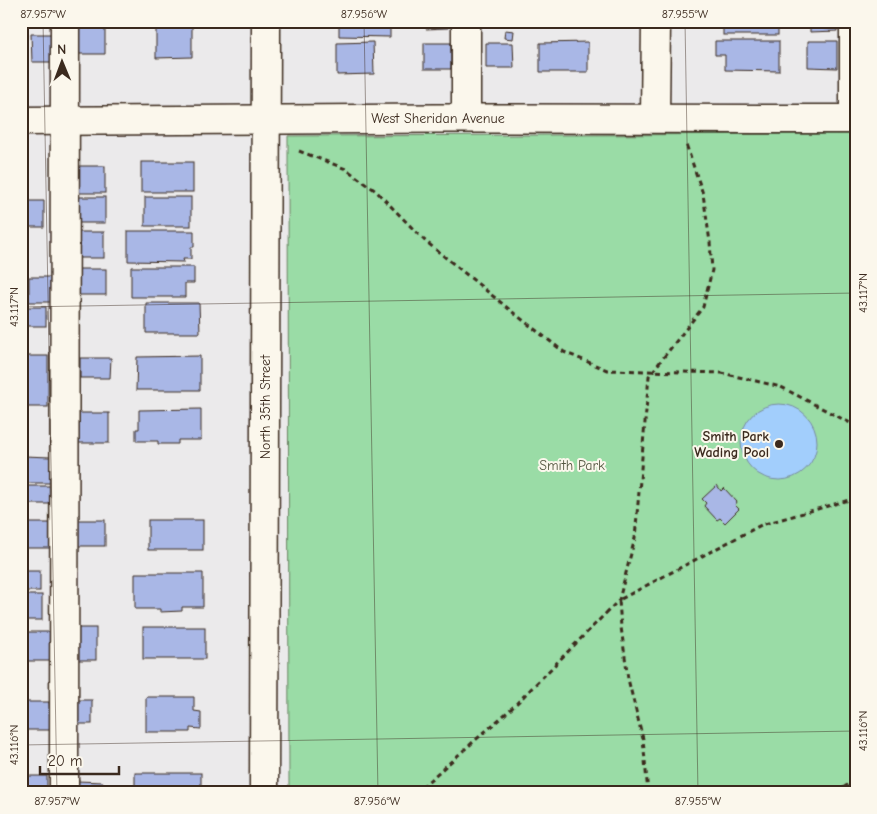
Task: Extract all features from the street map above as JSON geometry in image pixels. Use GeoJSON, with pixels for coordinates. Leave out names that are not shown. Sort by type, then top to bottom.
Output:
{"type":"FeatureCollection","features":[{"type":"Feature","properties":{"kind":"street"},"geometry":{"type":"LineString","coordinates":[[64,793],[65,21]]}},
{"type":"Feature","properties":{"kind":"street","name":"North 35th Street"},"geometry":{"type":"LineString","coordinates":[[264,793],[266,21]]}},
{"type":"Feature","properties":{"kind":"street"},"geometry":{"type":"LineString","coordinates":[[466,21],[466,118]]}},
{"type":"Feature","properties":{"kind":"street"},"geometry":{"type":"LineString","coordinates":[[655,118],[656,21]]}},
{"type":"Feature","properties":{"kind":"street"},"geometry":{"type":"LineString","coordinates":[[854,21],[855,118]]}},
{"type":"Feature","properties":{"kind":"street","name":"West Sheridan Avenue"},"geometry":{"type":"LineString","coordinates":[[21,122],[466,118],[855,118]]}},
{"type":"Feature","properties":{"kind":"path"},"geometry":{"type":"LineString","coordinates":[[648,793],[643,739],[628,679],[619,600],[635,538],[649,376],[703,307],[712,270],[703,194],[686,143]]}},
{"type":"Feature","properties":{"kind":"path"},"geometry":{"type":"LineString","coordinates":[[299,150],[346,169],[376,191],[424,240],[564,352],[607,370],[722,373],[781,387],[856,426]]}},
{"type":"Feature","properties":{"kind":"path"},"geometry":{"type":"LineString","coordinates":[[415,793],[512,708],[619,600],[762,525],[856,498]]}},
{"type":"Feature","properties":{"kind":"path"},"geometry":{"type":"LineString","coordinates":[[836,793],[856,779]]}},
{"type":"Feature","properties":{"kind":"green space","name":"Smith Park"},"geometry":{"type":"Polygon","coordinates":[[[856,134],[856,793],[289,793],[288,136],[856,134]]]}},
{"type":"Feature","properties":{"kind":"water","name":"Smith Park Wading Pool"},"geometry":{"type":"Polygon","coordinates":[[[779,404],[793,407],[806,415],[814,428],[817,442],[814,456],[806,469],[793,477],[779,480],[765,477],[752,469],[744,456],[741,442],[744,428],[752,415],[765,407],[779,404]]]}},
{"type":"Feature","properties":{"kind":"building"},"geometry":{"type":"Polygon","coordinates":[[[339,21],[390,21],[390,37],[339,36],[339,21]]]}},
{"type":"Feature","properties":{"kind":"building"},"geometry":{"type":"Polygon","coordinates":[[[426,21],[449,21],[449,28],[426,29],[426,21]]]}},
{"type":"Feature","properties":{"kind":"building"},"geometry":{"type":"Polygon","coordinates":[[[723,21],[778,21],[778,35],[723,35],[723,21]]]}},
{"type":"Feature","properties":{"kind":"building"},"geometry":{"type":"Polygon","coordinates":[[[810,21],[836,21],[837,31],[810,32],[810,21]]]}},
{"type":"Feature","properties":{"kind":"building"},"geometry":{"type":"Polygon","coordinates":[[[156,24],[192,24],[192,57],[156,58],[156,24]]]}},
{"type":"Feature","properties":{"kind":"building"},"geometry":{"type":"Polygon","coordinates":[[[76,26],[105,26],[105,54],[77,54],[76,26]]]}},
{"type":"Feature","properties":{"kind":"building"},"geometry":{"type":"Polygon","coordinates":[[[505,30],[514,31],[513,39],[504,38],[505,30]]]}},
{"type":"Feature","properties":{"kind":"building"},"geometry":{"type":"Polygon","coordinates":[[[31,34],[51,34],[51,62],[32,62],[31,34]]]}},
{"type":"Feature","properties":{"kind":"building"},"geometry":{"type":"Polygon","coordinates":[[[715,41],[779,41],[779,71],[725,70],[725,55],[715,55],[715,41]]]}},
{"type":"Feature","properties":{"kind":"building"},"geometry":{"type":"Polygon","coordinates":[[[808,41],[837,41],[837,68],[808,67],[808,41]]]}},
{"type":"Feature","properties":{"kind":"building"},"geometry":{"type":"Polygon","coordinates":[[[373,42],[374,74],[337,75],[337,43],[373,42]]]}},
{"type":"Feature","properties":{"kind":"building"},"geometry":{"type":"Polygon","coordinates":[[[588,42],[588,72],[540,72],[540,43],[588,42]]]}},
{"type":"Feature","properties":{"kind":"building"},"geometry":{"type":"Polygon","coordinates":[[[424,43],[451,43],[451,69],[424,69],[424,43]]]}},
{"type":"Feature","properties":{"kind":"building"},"geometry":{"type":"Polygon","coordinates":[[[486,43],[513,43],[514,68],[486,68],[486,43]]]}},
{"type":"Feature","properties":{"kind":"building"},"geometry":{"type":"Polygon","coordinates":[[[141,162],[193,162],[193,192],[141,192],[141,162]]]}},
{"type":"Feature","properties":{"kind":"building"},"geometry":{"type":"Polygon","coordinates":[[[78,166],[105,166],[105,193],[78,193],[78,166]]]}},
{"type":"Feature","properties":{"kind":"building"},"geometry":{"type":"Polygon","coordinates":[[[77,197],[105,197],[105,223],[77,223],[77,197]]]}},
{"type":"Feature","properties":{"kind":"building"},"geometry":{"type":"Polygon","coordinates":[[[145,197],[191,197],[191,226],[145,226],[145,197]]]}},
{"type":"Feature","properties":{"kind":"building"},"geometry":{"type":"Polygon","coordinates":[[[21,201],[44,201],[44,227],[21,227],[21,201]]]}},
{"type":"Feature","properties":{"kind":"building"},"geometry":{"type":"Polygon","coordinates":[[[128,231],[194,231],[194,247],[191,247],[191,259],[183,259],[184,262],[128,261],[128,231]]]}},
{"type":"Feature","properties":{"kind":"building"},"geometry":{"type":"Polygon","coordinates":[[[78,232],[104,232],[104,258],[78,258],[78,232]]]}},
{"type":"Feature","properties":{"kind":"building"},"geometry":{"type":"Polygon","coordinates":[[[131,267],[194,267],[194,283],[185,283],[185,297],[131,297],[131,267]]]}},
{"type":"Feature","properties":{"kind":"building"},"geometry":{"type":"Polygon","coordinates":[[[76,269],[106,269],[106,295],[76,295],[76,269]]]}},
{"type":"Feature","properties":{"kind":"building"},"geometry":{"type":"Polygon","coordinates":[[[29,277],[52,277],[52,302],[29,302],[29,277]]]}},
{"type":"Feature","properties":{"kind":"building"},"geometry":{"type":"Polygon","coordinates":[[[146,303],[199,303],[200,333],[146,333],[146,303]]]}},
{"type":"Feature","properties":{"kind":"building"},"geometry":{"type":"Polygon","coordinates":[[[21,307],[46,307],[46,326],[21,326],[21,307]]]}},
{"type":"Feature","properties":{"kind":"building"},"geometry":{"type":"Polygon","coordinates":[[[21,356],[48,356],[48,407],[21,407],[21,356]]]}},
{"type":"Feature","properties":{"kind":"building"},"geometry":{"type":"Polygon","coordinates":[[[200,356],[200,390],[136,390],[137,357],[200,356]]]}},
{"type":"Feature","properties":{"kind":"building"},"geometry":{"type":"Polygon","coordinates":[[[80,358],[111,358],[110,378],[80,378],[80,358]]]}},
{"type":"Feature","properties":{"kind":"building"},"geometry":{"type":"Polygon","coordinates":[[[201,409],[201,440],[178,440],[178,444],[158,444],[158,441],[136,441],[136,429],[139,429],[139,410],[201,409]]]}},
{"type":"Feature","properties":{"kind":"building"},"geometry":{"type":"Polygon","coordinates":[[[75,413],[109,413],[109,443],[75,443],[75,413]]]}},
{"type":"Feature","properties":{"kind":"building"},"geometry":{"type":"Polygon","coordinates":[[[24,456],[50,457],[50,483],[24,483],[24,456]]]}},
{"type":"Feature","properties":{"kind":"building"},"geometry":{"type":"Polygon","coordinates":[[[717,485],[721,491],[724,488],[737,502],[735,505],[739,509],[725,523],[720,518],[717,520],[704,506],[706,503],[702,499],[717,485]]]}},
{"type":"Feature","properties":{"kind":"building"},"geometry":{"type":"Polygon","coordinates":[[[23,486],[50,486],[50,504],[23,504],[23,486]]]}},
{"type":"Feature","properties":{"kind":"building"},"geometry":{"type":"Polygon","coordinates":[[[76,520],[105,520],[105,546],[76,546],[76,520]]]}},
{"type":"Feature","properties":{"kind":"building"},"geometry":{"type":"Polygon","coordinates":[[[148,520],[203,520],[203,550],[148,550],[148,520]]]}},
{"type":"Feature","properties":{"kind":"building"},"geometry":{"type":"Polygon","coordinates":[[[23,523],[50,523],[50,548],[22,548],[23,523]]]}},
{"type":"Feature","properties":{"kind":"building"},"geometry":{"type":"Polygon","coordinates":[[[21,571],[40,571],[40,591],[21,591],[21,571]]]}},
{"type":"Feature","properties":{"kind":"building"},"geometry":{"type":"Polygon","coordinates":[[[135,573],[203,573],[203,607],[182,607],[182,611],[160,612],[160,609],[135,609],[135,573]]]}},
{"type":"Feature","properties":{"kind":"building"},"geometry":{"type":"Polygon","coordinates":[[[21,595],[42,595],[42,620],[21,620],[21,595]]]}},
{"type":"Feature","properties":{"kind":"building"},"geometry":{"type":"Polygon","coordinates":[[[143,627],[205,627],[205,659],[143,659],[143,627]]]}},
{"type":"Feature","properties":{"kind":"building"},"geometry":{"type":"Polygon","coordinates":[[[73,628],[96,628],[96,660],[73,660],[73,628]]]}},
{"type":"Feature","properties":{"kind":"building"},"geometry":{"type":"Polygon","coordinates":[[[27,632],[50,632],[50,661],[27,661],[27,632]]]}},
{"type":"Feature","properties":{"kind":"building"},"geometry":{"type":"Polygon","coordinates":[[[146,697],[194,697],[194,711],[201,712],[201,729],[190,728],[190,732],[146,732],[146,697]]]}},
{"type":"Feature","properties":{"kind":"building"},"geometry":{"type":"Polygon","coordinates":[[[73,700],[92,700],[92,724],[73,724],[73,700]]]}},
{"type":"Feature","properties":{"kind":"building"},"geometry":{"type":"Polygon","coordinates":[[[21,702],[49,702],[50,730],[21,730],[21,702]]]}},
{"type":"Feature","properties":{"kind":"building"},"geometry":{"type":"Polygon","coordinates":[[[135,773],[201,773],[201,793],[135,793],[135,773]]]}},
{"type":"Feature","properties":{"kind":"building"},"geometry":{"type":"Polygon","coordinates":[[[21,776],[47,776],[47,793],[21,793],[21,776]]]}},
{"type":"Feature","properties":{"kind":"building"},"geometry":{"type":"Polygon","coordinates":[[[77,781],[103,782],[103,793],[77,793],[77,781]]]}},
{"type":"Feature","properties":{"kind":"place","name":"Smith Park Wading Pool"},"geometry":{"type":"Point","coordinates":[779,444]}}]}
